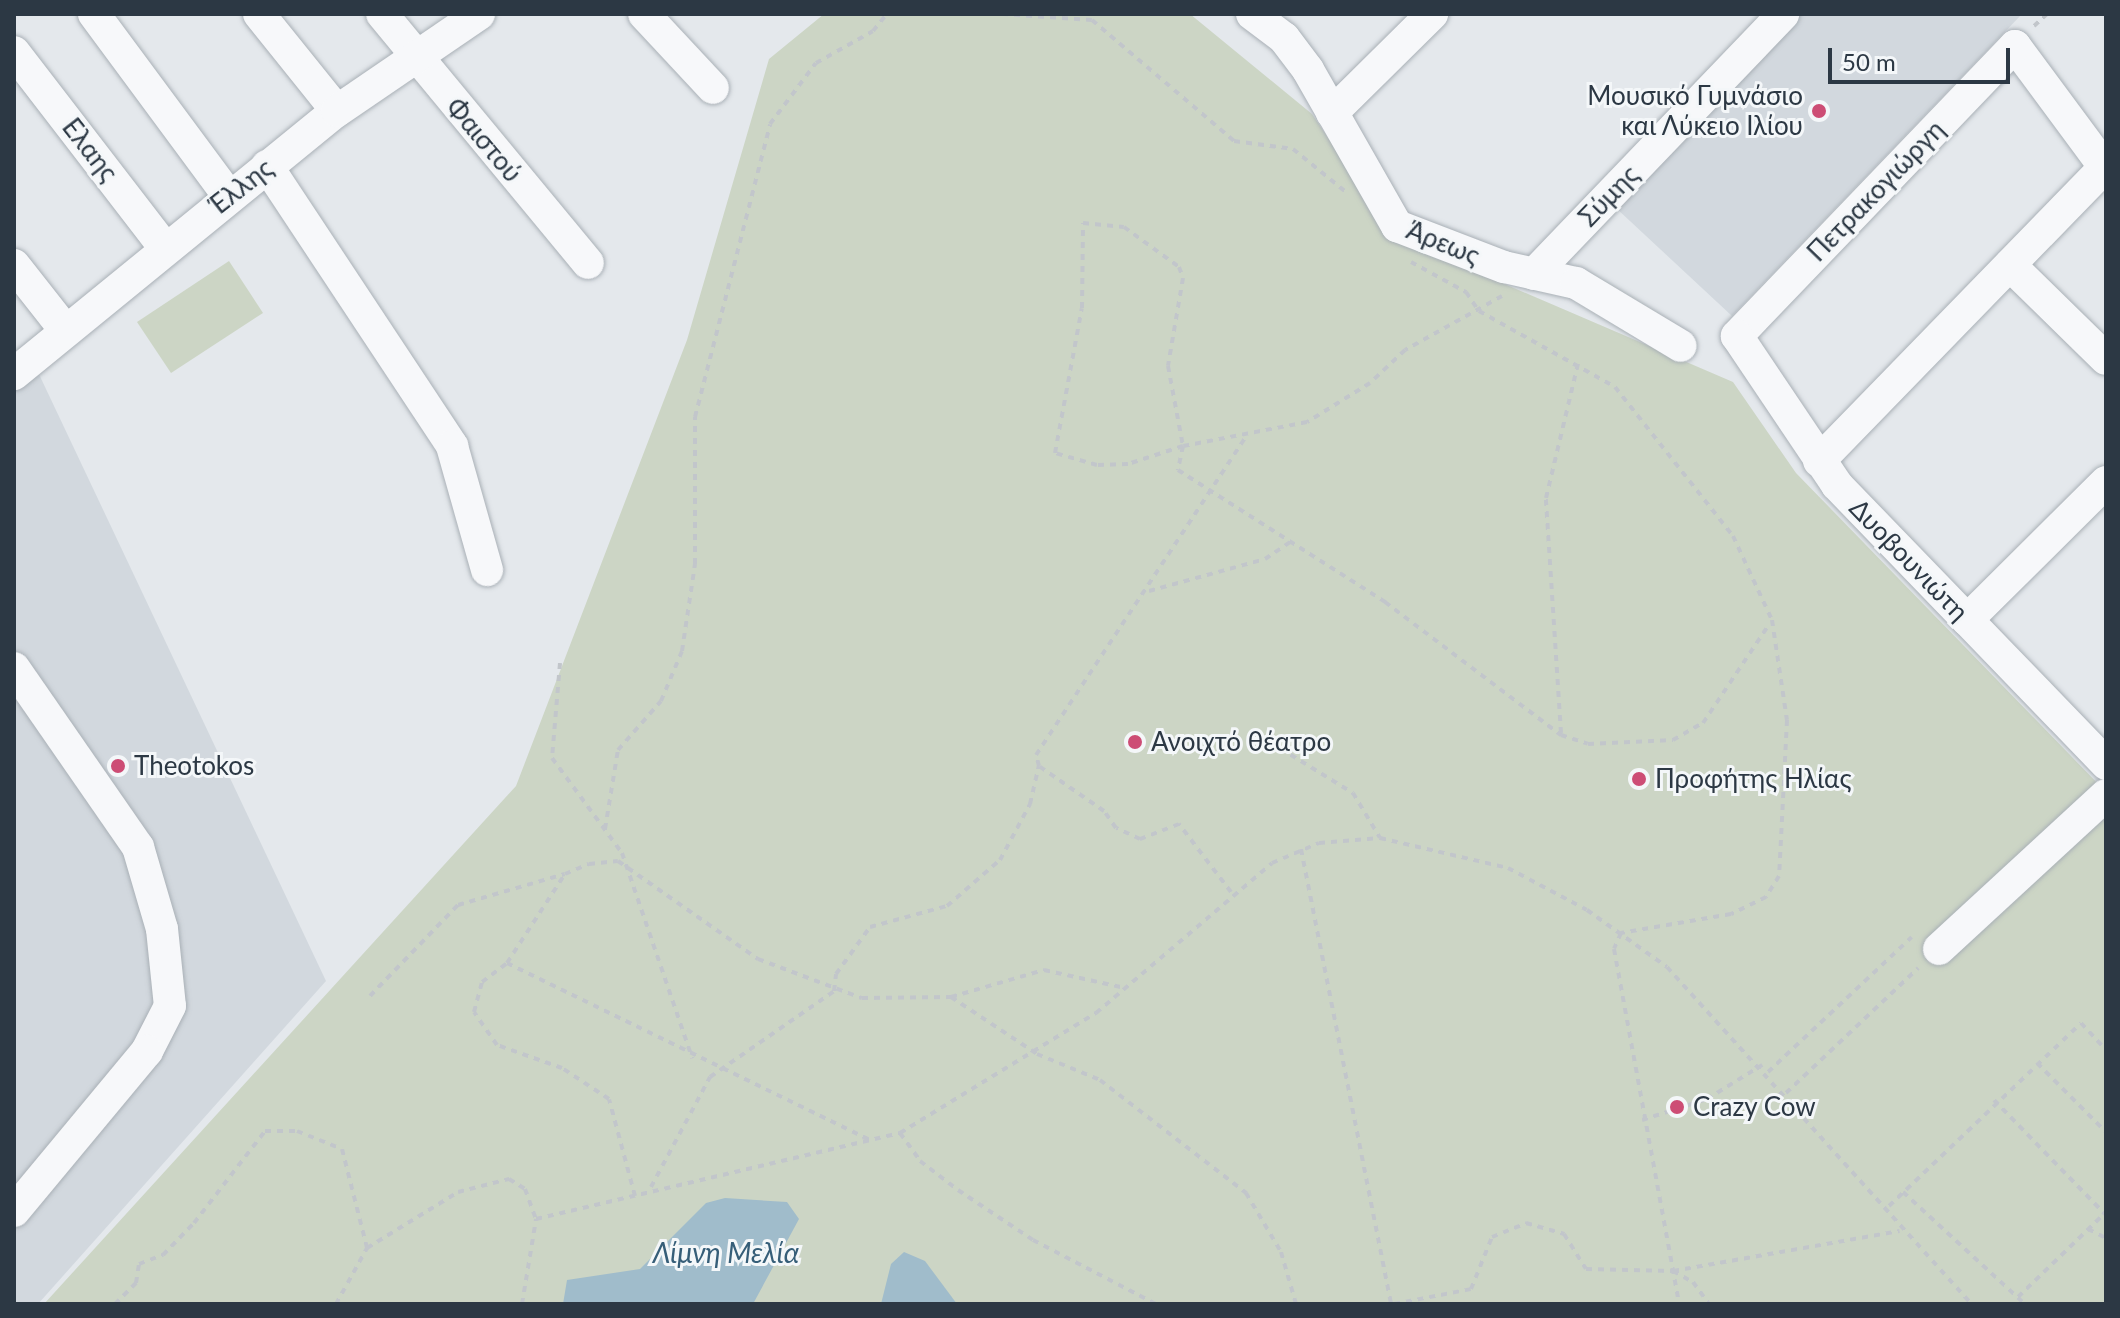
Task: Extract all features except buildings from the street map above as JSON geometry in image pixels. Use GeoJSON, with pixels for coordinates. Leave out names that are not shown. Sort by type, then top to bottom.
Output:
{"type":"FeatureCollection","features":[{"type":"Feature","properties":{"kind":"street"},"geometry":{"type":"LineString","coordinates":[[94,14],[228,195]]}},
{"type":"Feature","properties":{"kind":"street"},"geometry":{"type":"LineString","coordinates":[[259,14],[337,111]]}},
{"type":"Feature","properties":{"kind":"street","name":"Φαιστού"},"geometry":{"type":"LineString","coordinates":[[382,14],[588,263]]}},
{"type":"Feature","properties":{"kind":"street","name":"Έλλης"},"geometry":{"type":"LineString","coordinates":[[14,374],[228,195],[337,111],[479,14]]}},
{"type":"Feature","properties":{"kind":"street"},"geometry":{"type":"LineString","coordinates":[[644,14],[713,88]]}},
{"type":"Feature","properties":{"kind":"street","name":"Άρεως"},"geometry":{"type":"LineString","coordinates":[[1252,14],[1284,38],[1332,113],[1397,226],[1534,274],[1592,290],[1681,346]]}},
{"type":"Feature","properties":{"kind":"street"},"geometry":{"type":"LineString","coordinates":[[1332,113],[1432,14]]}},
{"type":"Feature","properties":{"kind":"street","name":"Σύμης"},"geometry":{"type":"LineString","coordinates":[[1534,274],[1783,14]]}},
{"type":"Feature","properties":{"kind":"street","name":"Πετρακογιώργη"},"geometry":{"type":"LineString","coordinates":[[1737,336],[2015,46],[2106,168]]}},
{"type":"Feature","properties":{"kind":"street","name":"Ελαης"},"geometry":{"type":"LineString","coordinates":[[14,52],[165,248]]}},
{"type":"Feature","properties":{"kind":"street"},"geometry":{"type":"LineString","coordinates":[[267,166],[452,446],[487,570]]}},
{"type":"Feature","properties":{"kind":"street"},"geometry":{"type":"LineString","coordinates":[[1819,461],[2106,168]]}},
{"type":"Feature","properties":{"kind":"street"},"geometry":{"type":"LineString","coordinates":[[14,265],[66,331]]}},
{"type":"Feature","properties":{"kind":"street"},"geometry":{"type":"LineString","coordinates":[[2010,265],[2106,359]]}},
{"type":"Feature","properties":{"kind":"street","name":"Δυοβουνιώτη"},"geometry":{"type":"LineString","coordinates":[[1737,336],[1819,461],[2106,764]]}},
{"type":"Feature","properties":{"kind":"street"},"geometry":{"type":"LineString","coordinates":[[1967,620],[2106,482]]}},
{"type":"Feature","properties":{"kind":"street"},"geometry":{"type":"LineString","coordinates":[[14,668],[138,847],[162,929],[170,1006],[147,1051],[14,1211]]}},
{"type":"Feature","properties":{"kind":"street"},"geometry":{"type":"LineString","coordinates":[[1930,939],[2106,795]]}},
{"type":"Feature","properties":{"kind":"path"},"geometry":{"type":"LineString","coordinates":[[605,829],[618,750],[661,701],[682,651],[695,564],[695,417],[770,124],[816,63],[873,31],[887,14]]}},
{"type":"Feature","properties":{"kind":"path"},"geometry":{"type":"LineString","coordinates":[[1002,14],[1092,20],[1234,141],[1293,149],[1357,199]]}},
{"type":"Feature","properties":{"kind":"path"},"geometry":{"type":"LineString","coordinates":[[1534,274],[1479,311],[1405,350],[1345,401],[1307,422],[1245,438],[1183,446],[1128,464],[1097,465],[1055,453],[1082,308],[1083,223],[1124,227],[1179,267],[1185,291],[1168,366],[1183,446],[1178,470],[1292,541],[1527,702],[1561,735],[1588,744],[1683,735],[1703,723],[1772,620]]}},
{"type":"Feature","properties":{"kind":"path"},"geometry":{"type":"LineString","coordinates":[[1403,255],[1422,273],[1466,292],[1479,311],[1578,364],[1629,401],[1733,536],[1772,620],[1787,720],[1779,876],[1766,897],[1731,914],[1621,933]]}},
{"type":"Feature","properties":{"kind":"path"},"geometry":{"type":"LineString","coordinates":[[1561,735],[1546,498],[1578,364]]}},
{"type":"Feature","properties":{"kind":"path"},"geometry":{"type":"LineString","coordinates":[[651,1187],[703,1085],[834,991],[836,974],[870,927],[947,906],[1000,860],[1030,804],[1045,732],[1147,592],[1245,438]]}},
{"type":"Feature","properties":{"kind":"path"},"geometry":{"type":"LineString","coordinates":[[1147,592],[1265,559],[1292,541]]}},
{"type":"Feature","properties":{"kind":"path"},"geometry":{"type":"LineString","coordinates":[[560,663],[552,758],[605,829],[628,868],[692,1058]]}},
{"type":"Feature","properties":{"kind":"path"},"geometry":{"type":"LineString","coordinates":[[1260,736],[1353,793],[1380,838]]}},
{"type":"Feature","properties":{"kind":"path"},"geometry":{"type":"LineString","coordinates":[[1039,766],[1140,839],[1179,824],[1231,892]]}},
{"type":"Feature","properties":{"kind":"path"},"geometry":{"type":"LineString","coordinates":[[536,1219],[635,1196],[651,1187],[900,1133],[1037,1054],[1125,988],[1231,892],[1301,849],[1380,838],[1508,868],[1621,933],[1701,996],[1889,1206],[1899,1231],[1972,1304]]}},
{"type":"Feature","properties":{"kind":"path"},"geometry":{"type":"LineString","coordinates":[[1301,849],[1393,1304],[1471,1289],[1492,1237],[1526,1223],[1564,1234],[1586,1269],[1673,1271],[1899,1231]]}},
{"type":"Feature","properties":{"kind":"path"},"geometry":{"type":"LineString","coordinates":[[370,996],[458,905],[589,864],[628,868],[758,959],[834,991],[893,1002],[951,997],[1044,970],[1125,988]]}},
{"type":"Feature","properties":{"kind":"path"},"geometry":{"type":"LineString","coordinates":[[565,874],[507,963],[476,992],[478,1024],[497,1045],[562,1068],[609,1099],[635,1196]]}},
{"type":"Feature","properties":{"kind":"path"},"geometry":{"type":"LineString","coordinates":[[1621,933],[1614,969],[1679,1304]]}},
{"type":"Feature","properties":{"kind":"path"},"geometry":{"type":"LineString","coordinates":[[1768,1072],[1930,939]]}},
{"type":"Feature","properties":{"kind":"path"},"geometry":{"type":"LineString","coordinates":[[1786,1093],[1930,939]]}},
{"type":"Feature","properties":{"kind":"path"},"geometry":{"type":"LineString","coordinates":[[507,963],[692,1058],[725,1070],[870,1140]]}},
{"type":"Feature","properties":{"kind":"path"},"geometry":{"type":"LineString","coordinates":[[951,997],[1037,1054],[1100,1080],[1246,1193],[1277,1243],[1296,1304]]}},
{"type":"Feature","properties":{"kind":"path"},"geometry":{"type":"LineString","coordinates":[[1889,1206],[1994,1100],[2081,1023],[2106,1050]]}},
{"type":"Feature","properties":{"kind":"path"},"geometry":{"type":"LineString","coordinates":[[2037,1063],[2106,1132]]}},
{"type":"Feature","properties":{"kind":"path"},"geometry":{"type":"LineString","coordinates":[[1642,1120],[1707,1099],[1762,1065]]}},
{"type":"Feature","properties":{"kind":"path"},"geometry":{"type":"LineString","coordinates":[[1994,1100],[2105,1213],[2018,1297]]}},
{"type":"Feature","properties":{"kind":"path"},"geometry":{"type":"LineString","coordinates":[[115,1304],[136,1283],[139,1264],[163,1255],[194,1223],[265,1131],[297,1131],[342,1149],[367,1248]]}},
{"type":"Feature","properties":{"kind":"path"},"geometry":{"type":"LineString","coordinates":[[900,1133],[920,1161],[958,1190],[1033,1240],[1156,1304]]}},
{"type":"Feature","properties":{"kind":"path"},"geometry":{"type":"LineString","coordinates":[[336,1304],[367,1248],[428,1207],[496,1179],[525,1189],[536,1219],[522,1304]]}},
{"type":"Feature","properties":{"kind":"path"},"geometry":{"type":"LineString","coordinates":[[1903,1192],[2025,1304]]}},
{"type":"Feature","properties":{"kind":"path"},"geometry":{"type":"LineString","coordinates":[[2088,1229],[2106,1238]]}},
{"type":"Feature","properties":{"kind":"path"},"geometry":{"type":"LineString","coordinates":[[1673,1271],[1693,1282],[1709,1304]]}},
{"type":"Feature","properties":{"kind":"shaded area","name":"Μουσικό Γυμνάσιο και Λύκειο Ιλίου"},"geometry":{"type":"Polygon","coordinates":[[[1802,14],[2022,14],[1732,316],[1616,208],[1802,14]]]}},
{"type":"Feature","properties":{"kind":"shaded area","name":"Theotokos"},"geometry":{"type":"Polygon","coordinates":[[[37,370],[326,981],[38,1304],[14,1304],[14,391],[37,370]]]}},
{"type":"Feature","properties":{"kind":"green space"},"geometry":{"type":"Polygon","coordinates":[[[824,14],[1190,14],[1312,114],[1395,237],[1733,382],[1796,473],[2106,792],[2106,1304],[44,1304],[516,786],[687,340],[769,59],[824,14]]]}},
{"type":"Feature","properties":{"kind":"green space"},"geometry":{"type":"Polygon","coordinates":[[[229,261],[263,313],[171,373],[137,322],[229,261]]]}},
{"type":"Feature","properties":{"kind":"water","name":"Λίμνη Μελία"},"geometry":{"type":"Polygon","coordinates":[[[725,1198],[787,1202],[799,1219],[753,1304],[563,1304],[567,1280],[640,1269],[706,1203],[725,1198]]]}},
{"type":"Feature","properties":{"kind":"water"},"geometry":{"type":"Polygon","coordinates":[[[904,1252],[925,1261],[957,1304],[881,1304],[891,1264],[904,1252]]]}},
{"type":"Feature","properties":{"kind":"place","name":"Μουσικό Γυμνάσιο και Λύκειο Ιλίου"},"geometry":{"type":"Point","coordinates":[1819,111]}},
{"type":"Feature","properties":{"kind":"place","name":"Ανοιχτό θέατρο"},"geometry":{"type":"Point","coordinates":[1135,742]}},
{"type":"Feature","properties":{"kind":"place","name":"Theotokos"},"geometry":{"type":"Point","coordinates":[118,766]}},
{"type":"Feature","properties":{"kind":"place","name":"Προφήτης Ηλίας"},"geometry":{"type":"Point","coordinates":[1639,779]}},
{"type":"Feature","properties":{"kind":"place","name":"Crazy Cow"},"geometry":{"type":"Point","coordinates":[1677,1107]}}]}
